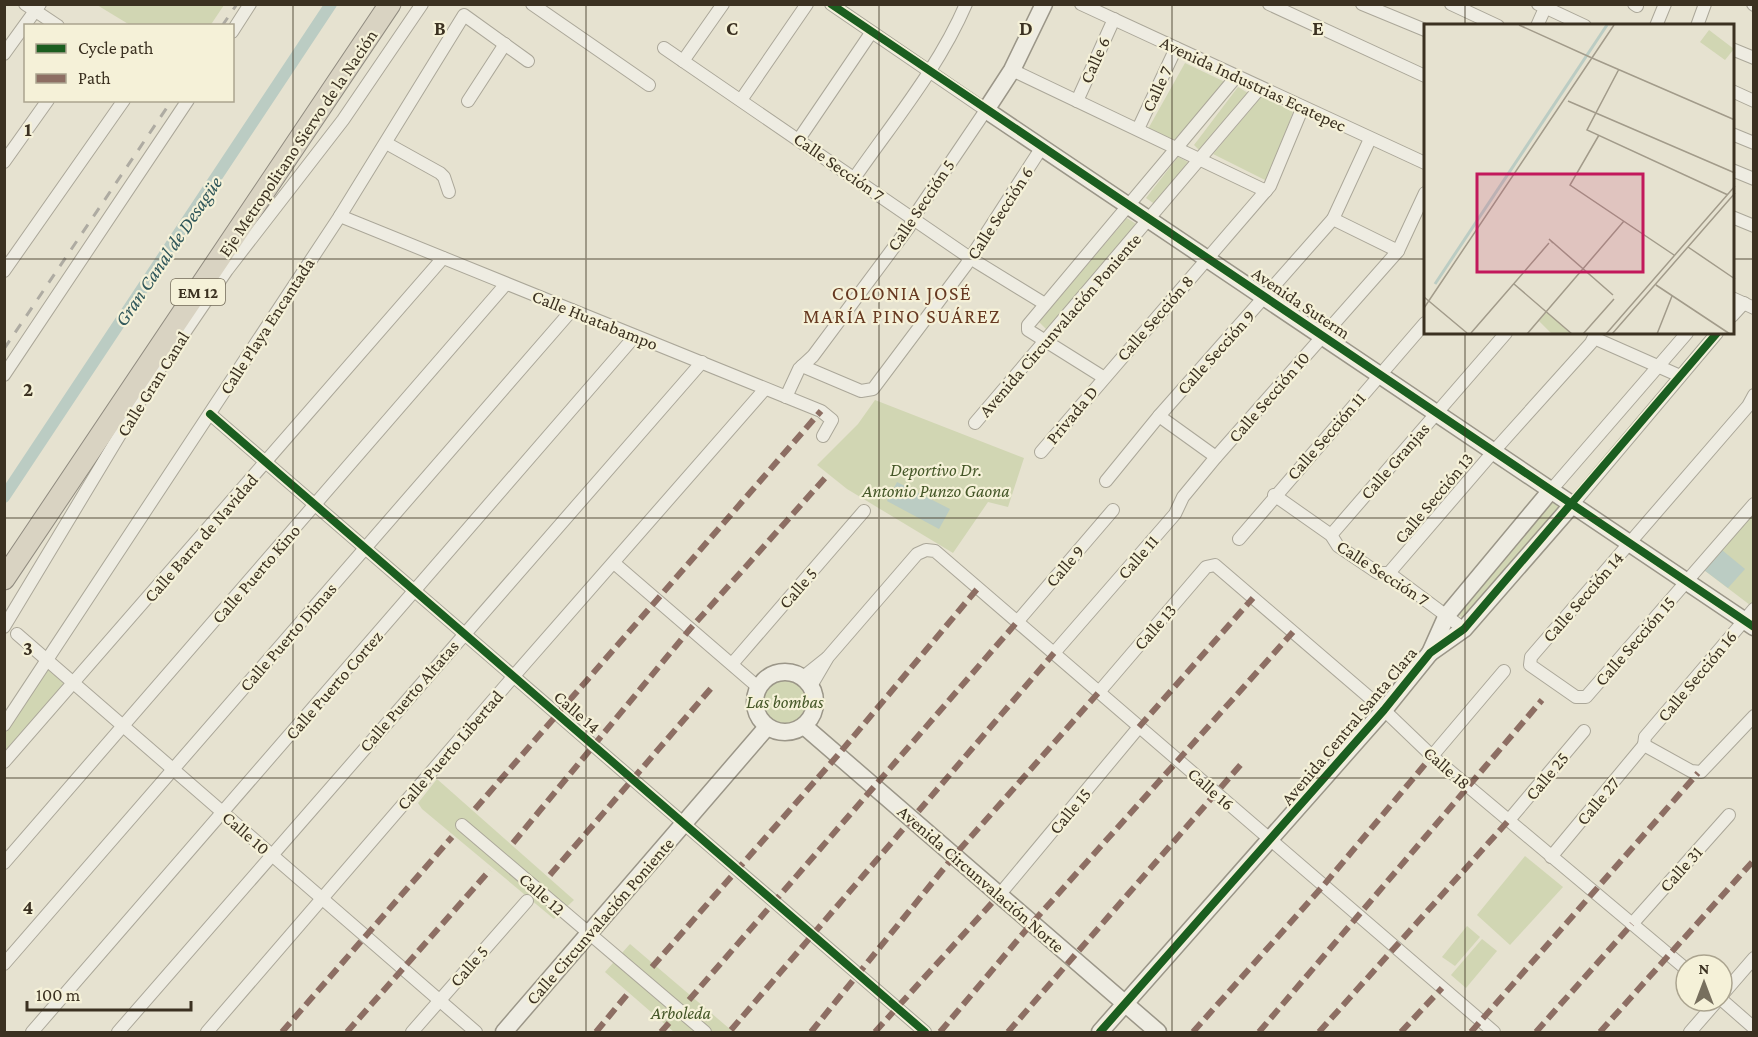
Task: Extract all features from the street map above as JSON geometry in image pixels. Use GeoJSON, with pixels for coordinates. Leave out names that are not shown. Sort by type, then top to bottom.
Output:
{"type":"FeatureCollection","features":[{"type":"Feature","properties":{"kind":"highway","name":"Eje Metropolitano Siervo de la Nación"},"geometry":{"type":"LineString","coordinates":[[4,554],[372,4]]}},
{"type":"Feature","properties":{"kind":"highway","name":"Eje Metropolitano Siervo de la Nación"},"geometry":{"type":"LineString","coordinates":[[4,579],[390,4]]}},
{"type":"Feature","properties":{"kind":"street"},"geometry":{"type":"LineString","coordinates":[[234,29],[250,4]]}},
{"type":"Feature","properties":{"kind":"street","name":"Calle Gran Canal"},"geometry":{"type":"LineString","coordinates":[[4,627],[157,373],[227,270],[343,120],[422,4]]}},
{"type":"Feature","properties":{"kind":"street"},"geometry":{"type":"LineString","coordinates":[[531,4],[649,85]]}},
{"type":"Feature","properties":{"kind":"street"},"geometry":{"type":"LineString","coordinates":[[683,61],[723,4]]}},
{"type":"Feature","properties":{"kind":"street"},"geometry":{"type":"LineString","coordinates":[[741,100],[807,4]]}},
{"type":"Feature","properties":{"kind":"street","name":"Avenida Suterm"},"geometry":{"type":"LineString","coordinates":[[831,4],[1686,581],[1750,619]]}},
{"type":"Feature","properties":{"kind":"street"},"geometry":{"type":"LineString","coordinates":[[855,177],[953,35],[966,4]]}},
{"type":"Feature","properties":{"kind":"street","name":"Calle Sección 5"},"geometry":{"type":"LineString","coordinates":[[786,397],[802,366],[813,356],[913,219],[986,110],[1012,70],[1044,4]]}},
{"type":"Feature","properties":{"kind":"street","name":"Avenida Industrias Ecatepec"},"geometry":{"type":"LineString","coordinates":[[1081,4],[1302,109],[1424,163]]}},
{"type":"Feature","properties":{"kind":"street"},"geometry":{"type":"LineString","coordinates":[[1269,4],[1424,76]]}},
{"type":"Feature","properties":{"kind":"street"},"geometry":{"type":"LineString","coordinates":[[1362,4],[1424,30]]}},
{"type":"Feature","properties":{"kind":"street"},"geometry":{"type":"LineString","coordinates":[[1451,4],[1494,24]]}},
{"type":"Feature","properties":{"kind":"street"},"geometry":{"type":"LineString","coordinates":[[1657,24],[1665,4]]}},
{"type":"Feature","properties":{"kind":"street"},"geometry":{"type":"LineString","coordinates":[[1698,24],[1705,4]]}},
{"type":"Feature","properties":{"kind":"street"},"geometry":{"type":"LineString","coordinates":[[1538,24],[1542,6],[1581,24]]}},
{"type":"Feature","properties":{"kind":"street"},"geometry":{"type":"LineString","coordinates":[[4,54],[33,7],[55,24]]}},
{"type":"Feature","properties":{"kind":"street","name":"Calle Playa Encantada"},"geometry":{"type":"LineString","coordinates":[[4,725],[340,216],[464,15],[505,44]]}},
{"type":"Feature","properties":{"kind":"street","name":"Calle 6"},"geometry":{"type":"LineString","coordinates":[[1077,101],[1114,19]]}},
{"type":"Feature","properties":{"kind":"street"},"geometry":{"type":"LineString","coordinates":[[799,140],[871,33]]}},
{"type":"Feature","properties":{"kind":"street"},"geometry":{"type":"LineString","coordinates":[[468,101],[505,44],[528,61]]}},
{"type":"Feature","properties":{"kind":"street","name":"Calle Sección 7"},"geometry":{"type":"LineString","coordinates":[[664,48],[970,258],[1045,304]]}},
{"type":"Feature","properties":{"kind":"street","name":"Calle 7"},"geometry":{"type":"LineString","coordinates":[[1138,129],[1176,48]]}},
{"type":"Feature","properties":{"kind":"street"},"geometry":{"type":"LineString","coordinates":[[1734,50],[1754,58]]}},
{"type":"Feature","properties":{"kind":"street"},"geometry":{"type":"LineString","coordinates":[[1012,70],[1266,191]]}},
{"type":"Feature","properties":{"kind":"street","name":"Avenida Circunvalación Poniente"},"geometry":{"type":"LineString","coordinates":[[1044,341],[1027,327],[1236,77]]}},
{"type":"Feature","properties":{"kind":"street","name":"Avenida Circunvalación Poniente"},"geometry":{"type":"LineString","coordinates":[[975,423],[1260,88]]}},
{"type":"Feature","properties":{"kind":"street"},"geometry":{"type":"LineString","coordinates":[[1734,92],[1754,101]]}},
{"type":"Feature","properties":{"kind":"street"},"geometry":{"type":"LineString","coordinates":[[4,162],[47,102]]}},
{"type":"Feature","properties":{"kind":"street"},"geometry":{"type":"LineString","coordinates":[[4,271],[123,102]]}},
{"type":"Feature","properties":{"kind":"street"},"geometry":{"type":"LineString","coordinates":[[4,375],[187,102]]}},
{"type":"Feature","properties":{"kind":"street","name":"Calle Sección 8"},"geometry":{"type":"LineString","coordinates":[[1103,377],[1266,191],[1302,109]]}},
{"type":"Feature","properties":{"kind":"street"},"geometry":{"type":"LineString","coordinates":[[1734,135],[1754,143]]}},
{"type":"Feature","properties":{"kind":"street","name":"Calle Sección 9"},"geometry":{"type":"LineString","coordinates":[[1106,481],[1159,416],[1333,219],[1370,139]]}},
{"type":"Feature","properties":{"kind":"street"},"geometry":{"type":"LineString","coordinates":[[386,143],[440,172],[449,192]]}},
{"type":"Feature","properties":{"kind":"street","name":"Calle Sección 6"},"geometry":{"type":"LineString","coordinates":[[802,366],[867,392],[873,389],[970,258],[1042,147]]}},
{"type":"Feature","properties":{"kind":"street"},"geometry":{"type":"LineString","coordinates":[[1734,171],[1754,180]]}},
{"type":"Feature","properties":{"kind":"street","name":"Calle Sección 10"},"geometry":{"type":"LineString","coordinates":[[1216,457],[1398,251],[1424,195]]}},
{"type":"Feature","properties":{"kind":"street","name":"Calle Huatabampo"},"geometry":{"type":"LineString","coordinates":[[340,216],[702,362],[830,417],[831,423],[823,436]]}},
{"type":"Feature","properties":{"kind":"street"},"geometry":{"type":"LineString","coordinates":[[1734,218],[1754,226]]}},
{"type":"Feature","properties":{"kind":"street"},"geometry":{"type":"LineString","coordinates":[[1333,219],[1398,251]]}},
{"type":"Feature","properties":{"kind":"street","name":"Calle Barra de Navidad"},"geometry":{"type":"LineString","coordinates":[[4,762],[443,258]]}},
{"type":"Feature","properties":{"kind":"street","name":"Calle Puerto Kino"},"geometry":{"type":"LineString","coordinates":[[4,863],[317,505],[506,284]]}},
{"type":"Feature","properties":{"kind":"street","name":"Calle Puerto Dimas"},"geometry":{"type":"LineString","coordinates":[[4,964],[572,310]]}},
{"type":"Feature","properties":{"kind":"street","name":"Calle Sección 11"},"geometry":{"type":"LineString","coordinates":[[1239,539],[1274,495],[1424,324]]}},
{"type":"Feature","properties":{"kind":"street","name":"Calle Granjas"},"geometry":{"type":"LineString","coordinates":[[1331,534],[1438,414],[1505,334]]}},
{"type":"Feature","properties":{"kind":"street","name":"Avenida Central Santa Clara"},"geometry":{"type":"LineString","coordinates":[[1430,653],[1447,615],[1552,489],[1687,334]]}},
{"type":"Feature","properties":{"kind":"street","name":"Avenida Central Santa Clara"},"geometry":{"type":"LineString","coordinates":[[1100,1032],[1384,710],[1430,653],[1464,628],[1573,504],[1716,334]]}},
{"type":"Feature","properties":{"kind":"street"},"geometry":{"type":"LineString","coordinates":[[1595,335],[1680,376]]}},
{"type":"Feature","properties":{"kind":"street","name":"Calle Sección 13"},"geometry":{"type":"LineString","coordinates":[[1389,573],[1595,335]]}},
{"type":"Feature","properties":{"kind":"street","name":"Calle Puerto Cortez"},"geometry":{"type":"LineString","coordinates":[[32,1032],[635,336]]}},
{"type":"Feature","properties":{"kind":"street"},"geometry":{"type":"LineString","coordinates":[[1044,341],[1103,377]]}},
{"type":"Feature","properties":{"kind":"street","name":"Calle Puerto Altatas"},"geometry":{"type":"LineString","coordinates":[[118,1032],[702,362]]}},
{"type":"Feature","properties":{"kind":"street","name":"Privada D"},"geometry":{"type":"LineString","coordinates":[[1041,452],[1103,377]]}},
{"type":"Feature","properties":{"kind":"street","name":"Calle Puerto Libertad"},"geometry":{"type":"LineString","coordinates":[[207,1032],[765,389]]}},
{"type":"Feature","properties":{"kind":"street","name":"Calle Sección 14"},"geometry":{"type":"LineString","coordinates":[[1556,683],[1532,667],[1529,660],[1752,403]]}},
{"type":"Feature","properties":{"kind":"street","name":"Calle 14"},"geometry":{"type":"LineString","coordinates":[[210,414],[925,1032]]}},
{"type":"Feature","properties":{"kind":"street"},"geometry":{"type":"LineString","coordinates":[[1159,416],[1216,457]]}},
{"type":"Feature","properties":{"kind":"street","name":"Calle 11"},"geometry":{"type":"LineString","coordinates":[[1054,653],[1175,514],[1183,497],[1216,457]]}},
{"type":"Feature","properties":{"kind":"street","name":"Calle Sección 7"},"geometry":{"type":"LineString","coordinates":[[1274,495],[1331,534],[1335,544],[1378,573],[1389,573],[1464,628]]}},
{"type":"Feature","properties":{"kind":"street","name":"Calle Sección 15"},"geometry":{"type":"LineString","coordinates":[[1556,683],[1576,697],[1586,697],[1754,504]]}},
{"type":"Feature","properties":{"kind":"street","name":"Calle 9"},"geometry":{"type":"LineString","coordinates":[[1017,622],[1113,510]]}},
{"type":"Feature","properties":{"kind":"street","name":"Calle 5"},"geometry":{"type":"LineString","coordinates":[[732,664],[864,511]]}},
{"type":"Feature","properties":{"kind":"street","name":"Calle 16"},"geometry":{"type":"LineString","coordinates":[[806,682],[916,554],[926,550],[935,551],[945,557],[1017,622],[1494,1032]]}},
{"type":"Feature","properties":{"kind":"street"},"geometry":{"type":"LineString","coordinates":[[615,563],[759,688]]}},
{"type":"Feature","properties":{"kind":"street","name":"Calle 13"},"geometry":{"type":"LineString","coordinates":[[1099,692],[1206,567],[1212,565]]}},
{"type":"Feature","properties":{"kind":"street","name":"Calle 18"},"geometry":{"type":"LineString","coordinates":[[1212,565],[1219,567],[1384,710],[1432,756],[1674,959]]}},
{"type":"Feature","properties":{"kind":"street","name":"Calle Sección 16"},"geometry":{"type":"LineString","coordinates":[[1644,745],[1645,736],[1750,619]]}},
{"type":"Feature","properties":{"kind":"street","name":"Calle 10"},"geometry":{"type":"LineString","coordinates":[[17,634],[476,1032]]}},
{"type":"Feature","properties":{"kind":"street"},"geometry":{"type":"LineString","coordinates":[[1432,756],[1504,671]]}},
{"type":"Feature","properties":{"kind":"street"},"geometry":{"type":"LineString","coordinates":[[784,672],[806,682],[816,705],[813,715],[804,726],[788,732],[767,727],[755,709],[759,688],[774,674],[784,672]]}},
{"type":"Feature","properties":{"kind":"street"},"geometry":{"type":"LineString","coordinates":[[1644,745],[1698,773],[1704,771],[1754,716]]}},
{"type":"Feature","properties":{"kind":"street","name":"Avenida Circunvalación Norte"},"geometry":{"type":"LineString","coordinates":[[804,726],[1158,1032]]}},
{"type":"Feature","properties":{"kind":"street","name":"Calle Circunvalación Poniente"},"geometry":{"type":"LineString","coordinates":[[504,1032],[767,727]]}},
{"type":"Feature","properties":{"kind":"street","name":"Calle 15"},"geometry":{"type":"LineString","coordinates":[[1000,894],[1139,727]]}},
{"type":"Feature","properties":{"kind":"street","name":"Calle 25"},"geometry":{"type":"LineString","coordinates":[[1509,820],[1584,731]]}},
{"type":"Feature","properties":{"kind":"street","name":"Calle 27"},"geometry":{"type":"LineString","coordinates":[[1551,857],[1644,745]]}},
{"type":"Feature","properties":{"kind":"street","name":"Calle 31"},"geometry":{"type":"LineString","coordinates":[[1632,924],[1729,815]]}},
{"type":"Feature","properties":{"kind":"street","name":"Calle 12"},"geometry":{"type":"LineString","coordinates":[[462,825],[588,935],[705,1032]]}},
{"type":"Feature","properties":{"kind":"street","name":"Calle 5"},"geometry":{"type":"LineString","coordinates":[[412,1032],[527,901]]}},
{"type":"Feature","properties":{"kind":"street"},"geometry":{"type":"LineString","coordinates":[[1734,981],[1754,958]]}},
{"type":"Feature","properties":{"kind":"street"},"geometry":{"type":"LineString","coordinates":[[1734,1010],[1754,1028]]}},
{"type":"Feature","properties":{"kind":"street"},"geometry":{"type":"LineString","coordinates":[[1690,1032],[1707,1013]]}},
{"type":"Feature","properties":{"kind":"green space"},"geometry":{"type":"Polygon","coordinates":[[[97,5],[224,5],[211,24],[128,24],[97,5]]]}},
{"type":"Feature","properties":{"kind":"green space"},"geometry":{"type":"Polygon","coordinates":[[[1185,63],[1225,82],[1178,141],[1148,129],[1185,63]]]}},
{"type":"Feature","properties":{"kind":"green space"},"geometry":{"type":"Polygon","coordinates":[[[1238,87],[1248,93],[1199,150],[1194,145],[1238,87]]]}},
{"type":"Feature","properties":{"kind":"green space"},"geometry":{"type":"Polygon","coordinates":[[[1262,96],[1293,112],[1267,181],[1213,154],[1262,96]]]}},
{"type":"Feature","properties":{"kind":"green space"},"geometry":{"type":"Polygon","coordinates":[[[1178,157],[1188,162],[1156,205],[1146,198],[1178,157]]]}},
{"type":"Feature","properties":{"kind":"green space"},"geometry":{"type":"Polygon","coordinates":[[[1127,218],[1136,224],[1047,330],[1039,322],[1127,218]]]}},
{"type":"Feature","properties":{"kind":"green space","name":"Deportivo Dr. Antonio Punzo Gaona"},"geometry":{"type":"Polygon","coordinates":[[[875,400],[1024,458],[1008,507],[988,502],[953,553],[847,489],[817,465],[858,424],[875,400]]]}},
{"type":"Feature","properties":{"kind":"green space"},"geometry":{"type":"Polygon","coordinates":[[[1549,500],[1562,509],[1465,621],[1455,611],[1549,500]]]}},
{"type":"Feature","properties":{"kind":"green space"},"geometry":{"type":"Polygon","coordinates":[[[1753,514],[1754,600],[1750,605],[1704,570],[1753,514]]]}},
{"type":"Feature","properties":{"kind":"green space"},"geometry":{"type":"Polygon","coordinates":[[[48,662],[70,682],[5,759],[5,730],[48,662]]]}},
{"type":"Feature","properties":{"kind":"green space","name":"Las bombas"},"geometry":{"type":"Polygon","coordinates":[[[785,672],[802,677],[810,685],[815,702],[810,719],[802,727],[785,732],[768,727],[760,719],[755,702],[760,685],[768,677],[785,672]]]}},
{"type":"Feature","properties":{"kind":"green space"},"geometry":{"type":"Polygon","coordinates":[[[437,779],[574,900],[554,919],[422,809],[418,803],[437,779]]]}},
{"type":"Feature","properties":{"kind":"green space"},"geometry":{"type":"Polygon","coordinates":[[[1525,856],[1563,887],[1510,945],[1477,915],[1525,856]]]}},
{"type":"Feature","properties":{"kind":"green space"},"geometry":{"type":"Polygon","coordinates":[[[1467,926],[1480,937],[1455,966],[1442,957],[1467,926]]]}},
{"type":"Feature","properties":{"kind":"green space"},"geometry":{"type":"Polygon","coordinates":[[[1482,939],[1497,951],[1466,988],[1451,975],[1482,939]]]}},
{"type":"Feature","properties":{"kind":"green space","name":"Arboleda"},"geometry":{"type":"Polygon","coordinates":[[[630,944],[731,1030],[729,1032],[674,1032],[605,972],[630,944]]]}},
{"type":"Feature","properties":{"kind":"shaded area"},"geometry":{"type":"Polygon","coordinates":[[[897,482],[950,509],[939,529],[887,501],[897,482]]]}},
{"type":"Feature","properties":{"kind":"shaded area"},"geometry":{"type":"Polygon","coordinates":[[[1722,550],[1745,569],[1728,588],[1704,570],[1722,550]]]}},
{"type":"Feature","properties":{"kind":"waterway","name":"Gran Canal de Desagüe"},"geometry":{"type":"LineString","coordinates":[[4,497],[331,4]]}},
{"type":"Feature","properties":{"kind":"railway"},"geometry":{"type":"LineString","coordinates":[[223,24],[237,4]]}},
{"type":"Feature","properties":{"kind":"railway"},"geometry":{"type":"LineString","coordinates":[[4,349],[171,102]]}},
{"type":"Feature","properties":{"kind":"marked path"},"geometry":{"type":"LineString","coordinates":[[475,809],[821,411]]}},
{"type":"Feature","properties":{"kind":"marked path"},"geometry":{"type":"LineString","coordinates":[[513,843],[690,629],[825,478]]}},
{"type":"Feature","properties":{"kind":"marked path"},"geometry":{"type":"LineString","coordinates":[[652,967],[838,755],[978,588]]}},
{"type":"Feature","properties":{"kind":"marked path"},"geometry":{"type":"LineString","coordinates":[[1139,727],[1253,598]]}},
{"type":"Feature","properties":{"kind":"marked path"},"geometry":{"type":"LineString","coordinates":[[689,1000],[1017,622]]}},
{"type":"Feature","properties":{"kind":"marked path"},"geometry":{"type":"LineString","coordinates":[[940,1032],[1032,923],[1293,632]]}},
{"type":"Feature","properties":{"kind":"marked path"},"geometry":{"type":"LineString","coordinates":[[731,1030],[1054,653]]}},
{"type":"Feature","properties":{"kind":"marked path"},"geometry":{"type":"LineString","coordinates":[[550,875],[713,686]]}},
{"type":"Feature","properties":{"kind":"marked path"},"geometry":{"type":"LineString","coordinates":[[811,1032],[954,856],[1099,692]]}},
{"type":"Feature","properties":{"kind":"marked path"},"geometry":{"type":"LineString","coordinates":[[1259,1032],[1542,700]]}},
{"type":"Feature","properties":{"kind":"marked path"},"geometry":{"type":"LineString","coordinates":[[1193,1032],[1323,886],[1432,756]]}},
{"type":"Feature","properties":{"kind":"marked path"},"geometry":{"type":"LineString","coordinates":[[1008,1032],[1243,762]]}},
{"type":"Feature","properties":{"kind":"marked path"},"geometry":{"type":"LineString","coordinates":[[1471,1032],[1698,773]]}},
{"type":"Feature","properties":{"kind":"marked path"},"geometry":{"type":"LineString","coordinates":[[1319,1032],[1509,820]]}},
{"type":"Feature","properties":{"kind":"marked path"},"geometry":{"type":"LineString","coordinates":[[282,1032],[452,837]]}},
{"type":"Feature","properties":{"kind":"marked path"},"geometry":{"type":"LineString","coordinates":[[1600,1032],[1754,860]]}},
{"type":"Feature","properties":{"kind":"marked path"},"geometry":{"type":"LineString","coordinates":[[347,1032],[490,870]]}},
{"type":"Feature","properties":{"kind":"marked path"},"geometry":{"type":"LineString","coordinates":[[875,1032],[1000,894]]}},
{"type":"Feature","properties":{"kind":"marked path"},"geometry":{"type":"LineString","coordinates":[[1536,1032],[1632,924]]}},
{"type":"Feature","properties":{"kind":"marked path"},"geometry":{"type":"LineString","coordinates":[[1401,1032],[1442,988]]}},
{"type":"Feature","properties":{"kind":"marked path"},"geometry":{"type":"LineString","coordinates":[[596,1032],[630,991]]}},
{"type":"Feature","properties":{"kind":"marked path"},"geometry":{"type":"LineString","coordinates":[[661,1032],[669,1023]]}},
{"type":"Feature","properties":{"kind":"cycle path"},"geometry":{"type":"LineString","coordinates":[[831,4],[1754,627]]}},
{"type":"Feature","properties":{"kind":"cycle path"},"geometry":{"type":"LineString","coordinates":[[1100,1032],[1384,710],[1430,653],[1464,629],[1716,334]]}},
{"type":"Feature","properties":{"kind":"cycle path"},"geometry":{"type":"LineString","coordinates":[[210,414],[925,1032]]}},
{"type":"Feature","properties":{"kind":"district","name":"COLONIA JOSÉ MARÍA PINO SUÁREZ"},"geometry":{"type":"Point","coordinates":[902,304]}}]}
